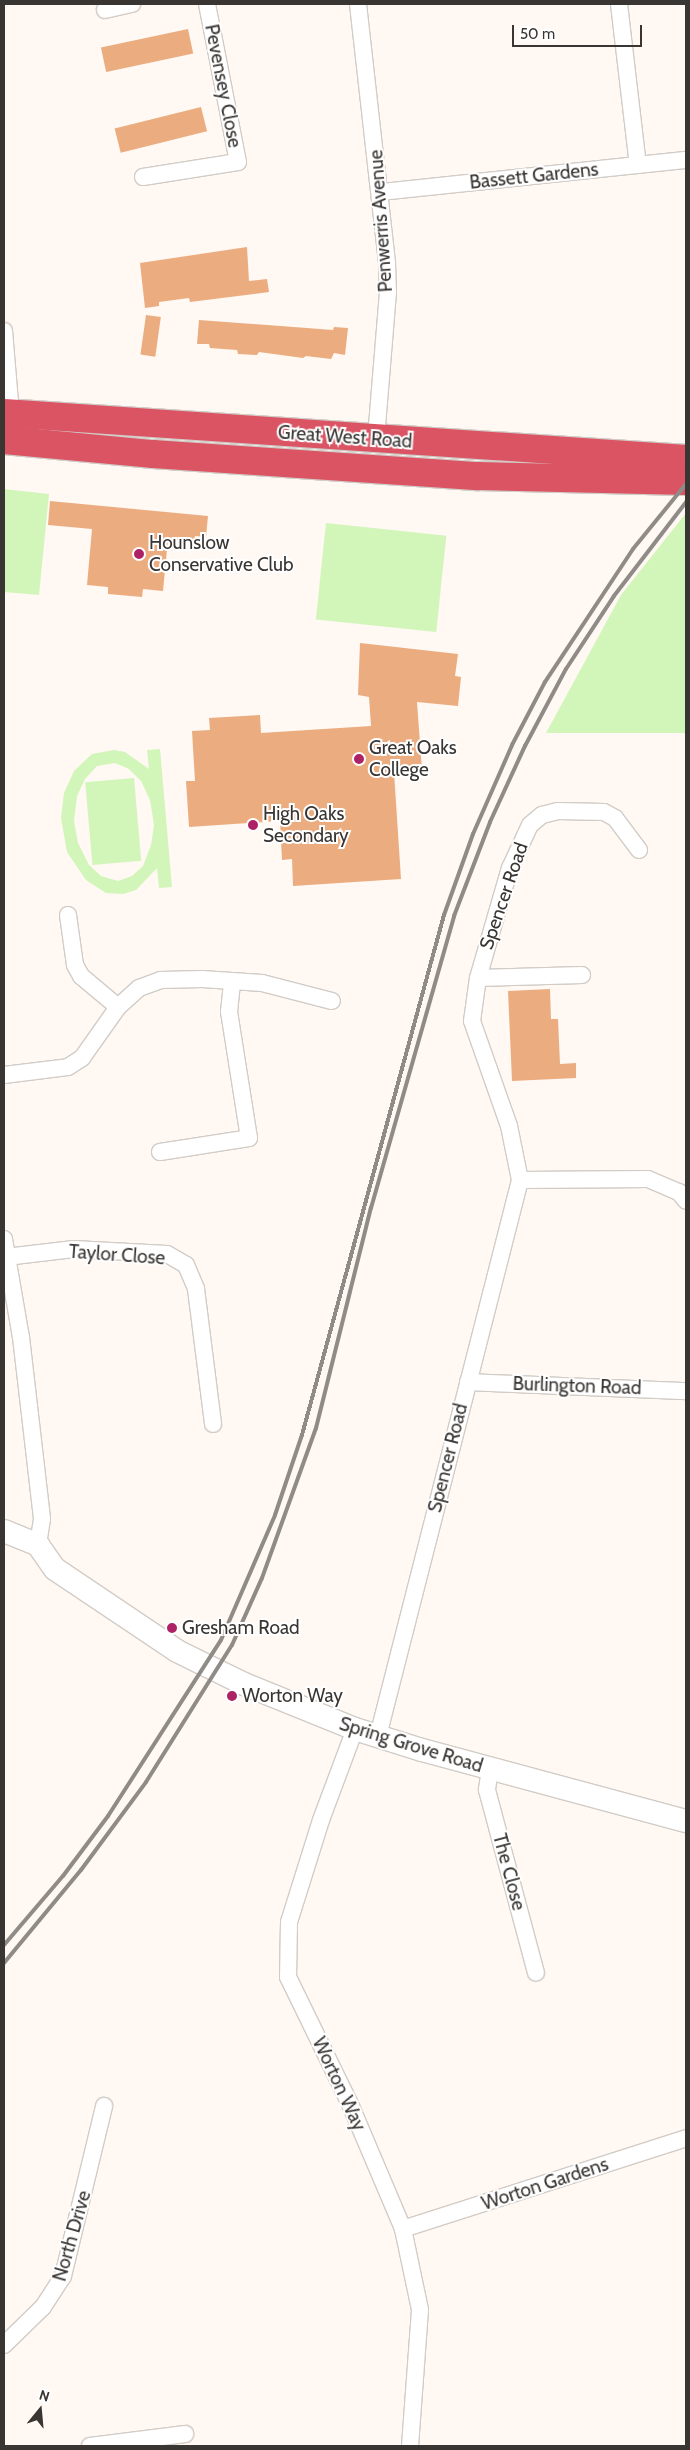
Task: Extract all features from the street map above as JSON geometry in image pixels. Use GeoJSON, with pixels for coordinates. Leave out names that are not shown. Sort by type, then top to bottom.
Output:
{"type":"FeatureCollection","features":[{"type":"Feature","properties":{"kind":"highway","name":"Great West Road"},"geometry":{"type":"LineString","coordinates":[[8,413],[676,458]]}},
{"type":"Feature","properties":{"kind":"highway","name":"Great West Road"},"geometry":{"type":"LineString","coordinates":[[4,440],[153,454],[478,476],[686,481]]}},
{"type":"Feature","properties":{"kind":"main road"},"geometry":{"type":"LineString","coordinates":[[4,1531],[38,1545]]}},
{"type":"Feature","properties":{"kind":"main road","name":"Spring Grove Road"},"geometry":{"type":"LineString","coordinates":[[38,1545],[55,1569],[177,1651],[244,1684],[355,1729],[490,1770],[686,1821]]}},
{"type":"Feature","properties":{"kind":"street"},"geometry":{"type":"LineString","coordinates":[[106,10],[132,4]]}},
{"type":"Feature","properties":{"kind":"street","name":"Pevensey Close"},"geometry":{"type":"LineString","coordinates":[[143,177],[238,162],[207,4]]}},
{"type":"Feature","properties":{"kind":"street","name":"Penwerris Avenue"},"geometry":{"type":"LineString","coordinates":[[358,4],[381,192],[388,292],[376,439]]}},
{"type":"Feature","properties":{"kind":"street"},"geometry":{"type":"LineString","coordinates":[[619,4],[638,165]]}},
{"type":"Feature","properties":{"kind":"street","name":"Bassett Gardens"},"geometry":{"type":"LineString","coordinates":[[381,192],[686,160]]}},
{"type":"Feature","properties":{"kind":"street"},"geometry":{"type":"LineString","coordinates":[[4,332],[8,413]]}},
{"type":"Feature","properties":{"kind":"street","name":"Spencer Road"},"geometry":{"type":"LineString","coordinates":[[378,1736],[520,1180],[509,1126],[472,1021],[478,978],[510,868],[530,825],[542,815],[558,811],[604,812],[615,818],[639,850]]}},
{"type":"Feature","properties":{"kind":"street"},"geometry":{"type":"LineString","coordinates":[[68,915],[75,965],[81,976],[118,1008]]}},
{"type":"Feature","properties":{"kind":"street","name":"Spencer Road"},"geometry":{"type":"LineString","coordinates":[[478,978],[582,975]]}},
{"type":"Feature","properties":{"kind":"street"},"geometry":{"type":"LineString","coordinates":[[4,1075],[68,1067],[92,1046],[118,1008],[139,988],[160,980],[262,983],[332,1001]]}},
{"type":"Feature","properties":{"kind":"street"},"geometry":{"type":"LineString","coordinates":[[160,1152],[249,1138],[229,1012],[232,981]]}},
{"type":"Feature","properties":{"kind":"street"},"geometry":{"type":"LineString","coordinates":[[520,1180],[648,1179],[684,1191]]}},
{"type":"Feature","properties":{"kind":"street"},"geometry":{"type":"LineString","coordinates":[[4,1239],[21,1337],[42,1519],[38,1545]]}},
{"type":"Feature","properties":{"kind":"street","name":"Taylor Close"},"geometry":{"type":"LineString","coordinates":[[6,1257],[74,1248],[166,1254],[186,1266],[196,1290],[213,1424]]}},
{"type":"Feature","properties":{"kind":"street","name":"Burlington Road"},"geometry":{"type":"LineString","coordinates":[[468,1382],[686,1391]]}},
{"type":"Feature","properties":{"kind":"street","name":"Worton Way"},"geometry":{"type":"LineString","coordinates":[[355,1729],[321,1820],[289,1922],[288,1977],[350,2104],[403,2229],[420,2310],[410,2446]]}},
{"type":"Feature","properties":{"kind":"street","name":"The Close"},"geometry":{"type":"LineString","coordinates":[[490,1770],[487,1790],[536,1973]]}},
{"type":"Feature","properties":{"kind":"street","name":"North Drive"},"geometry":{"type":"LineString","coordinates":[[4,2345],[43,2307],[63,2276],[104,2106]]}},
{"type":"Feature","properties":{"kind":"street","name":"Worton Gardens"},"geometry":{"type":"LineString","coordinates":[[403,2229],[686,2138]]}},
{"type":"Feature","properties":{"kind":"street"},"geometry":{"type":"LineString","coordinates":[[90,2446],[185,2434]]}},
{"type":"Feature","properties":{"kind":"green space"},"geometry":{"type":"Polygon","coordinates":[[[4,489],[49,494],[39,595],[4,592],[4,489]]]}},
{"type":"Feature","properties":{"kind":"green space"},"geometry":{"type":"Polygon","coordinates":[[[686,513],[686,733],[546,733],[621,595],[686,513]]]}},
{"type":"Feature","properties":{"kind":"green space"},"geometry":{"type":"Polygon","coordinates":[[[326,523],[446,536],[436,632],[316,619],[326,523]]]}},
{"type":"Feature","properties":{"kind":"green space"},"geometry":{"type":"Polygon","coordinates":[[[160,749],[172,887],[159,888],[157,868],[136,890],[123,894],[106,893],[86,880],[67,852],[61,818],[64,793],[74,771],[92,754],[114,750],[125,752],[149,769],[147,750],[160,749]],[[115,763],[97,766],[85,779],[77,796],[74,821],[78,843],[89,865],[101,876],[118,881],[132,876],[143,866],[151,845],[154,825],[150,800],[141,781],[129,769],[115,763]]]}},
{"type":"Feature","properties":{"kind":"green space"},"geometry":{"type":"Polygon","coordinates":[[[134,778],[141,861],[92,865],[85,782],[134,778]]]}},
{"type":"Feature","properties":{"kind":"building"},"geometry":{"type":"Polygon","coordinates":[[[188,29],[193,53],[106,72],[101,48],[188,29]]]}},
{"type":"Feature","properties":{"kind":"building"},"geometry":{"type":"Polygon","coordinates":[[[201,107],[207,131],[121,153],[115,129],[201,107]]]}},
{"type":"Feature","properties":{"kind":"building"},"geometry":{"type":"Polygon","coordinates":[[[247,247],[249,281],[267,279],[269,292],[190,302],[189,298],[159,302],[159,306],[145,308],[140,263],[247,247]]]}},
{"type":"Feature","properties":{"kind":"building"},"geometry":{"type":"Polygon","coordinates":[[[146,315],[161,317],[155,357],[140,355],[146,315]]]}},
{"type":"Feature","properties":{"kind":"building"},"geometry":{"type":"Polygon","coordinates":[[[199,320],[333,330],[334,327],[348,328],[345,355],[334,353],[331,359],[306,356],[303,358],[259,352],[257,355],[238,354],[237,350],[210,348],[209,344],[197,344],[199,320]]]}},
{"type":"Feature","properties":{"kind":"building","name":"Hounslow Conservative Club"},"geometry":{"type":"Polygon","coordinates":[[[50,501],[208,516],[206,537],[195,536],[194,542],[168,539],[163,591],[143,589],[142,597],[108,594],[108,587],[87,585],[92,529],[48,525],[50,501]]]}},
{"type":"Feature","properties":{"kind":"building"},"geometry":{"type":"Polygon","coordinates":[[[360,643],[458,654],[455,676],[461,677],[458,706],[417,702],[422,770],[394,772],[401,879],[293,886],[292,859],[282,860],[280,821],[189,827],[186,781],[195,781],[192,731],[210,730],[209,718],[260,715],[261,733],[371,726],[369,697],[358,695],[360,643]]]}},
{"type":"Feature","properties":{"kind":"building"},"geometry":{"type":"Polygon","coordinates":[[[550,989],[551,1019],[558,1019],[560,1064],[576,1063],[576,1078],[512,1081],[508,991],[550,989]]]}},
{"type":"Feature","properties":{"kind":"railway"},"geometry":{"type":"LineString","coordinates":[[4,1945],[63,1876],[108,1816],[221,1640],[275,1515],[302,1435],[444,915],[473,834],[512,745],[545,682],[633,549],[686,484]]}},
{"type":"Feature","properties":{"kind":"railway"},"geometry":{"type":"LineString","coordinates":[[4,1963],[81,1870],[146,1782],[232,1645],[262,1578],[316,1428],[371,1208],[454,916],[490,822],[525,746],[566,669],[614,596],[686,502]]}},
{"type":"Feature","properties":{"kind":"place","name":"Hounslow Conservative Club"},"geometry":{"type":"Point","coordinates":[139,554]}},
{"type":"Feature","properties":{"kind":"place","name":"Great Oaks College"},"geometry":{"type":"Point","coordinates":[359,759]}},
{"type":"Feature","properties":{"kind":"place","name":"High Oaks Secondary"},"geometry":{"type":"Point","coordinates":[253,825]}},
{"type":"Feature","properties":{"kind":"place","name":"Gresham Road"},"geometry":{"type":"Point","coordinates":[172,1628]}},
{"type":"Feature","properties":{"kind":"place","name":"Worton Way"},"geometry":{"type":"Point","coordinates":[232,1696]}}]}
